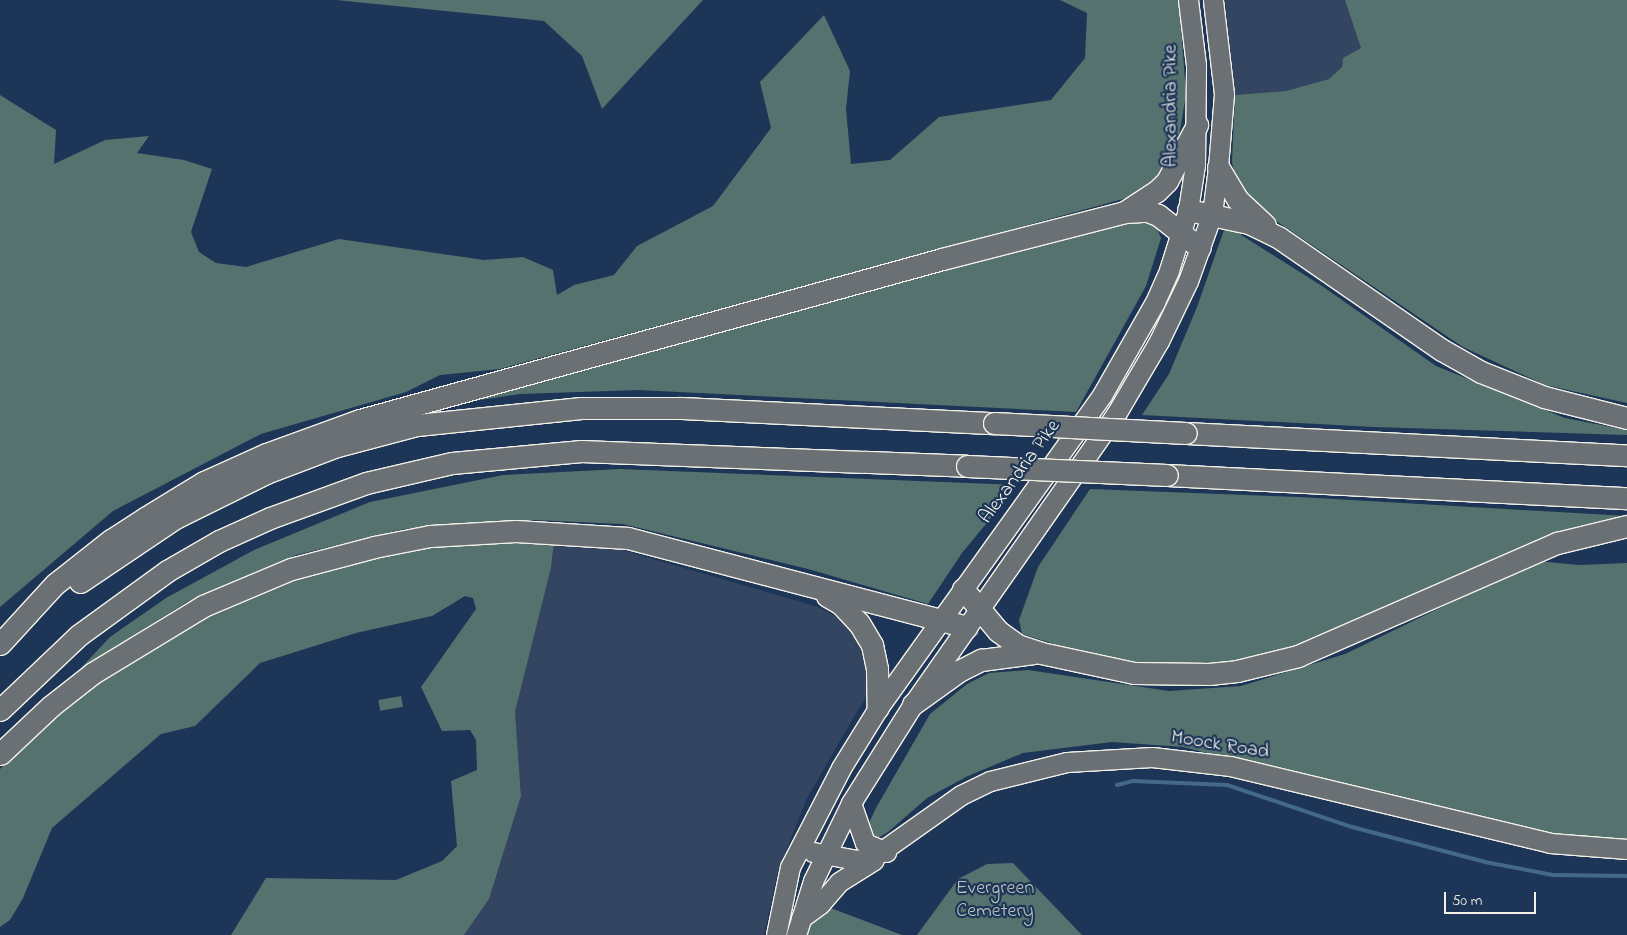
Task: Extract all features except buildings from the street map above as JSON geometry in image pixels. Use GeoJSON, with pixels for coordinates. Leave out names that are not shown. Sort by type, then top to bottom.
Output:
{"type":"FeatureCollection","features":[{"type":"Feature","properties":{"kind":"highway"},"geometry":{"type":"LineString","coordinates":[[1125,212],[1157,192],[1167,181],[1197,125]]}},
{"type":"Feature","properties":{"kind":"highway"},"geometry":{"type":"LineString","coordinates":[[1218,168],[1238,200],[1278,237],[1461,362],[1544,397],[1627,418]]}},
{"type":"Feature","properties":{"kind":"highway"},"geometry":{"type":"LineString","coordinates":[[1188,210],[1249,223],[1278,237]]}},
{"type":"Feature","properties":{"kind":"highway"},"geometry":{"type":"LineString","coordinates":[[0,644],[55,584],[111,540],[204,482],[266,454],[360,420],[914,266],[1125,212],[1147,211],[1181,232],[1200,248]]}},
{"type":"Feature","properties":{"kind":"highway"},"geometry":{"type":"LineString","coordinates":[[0,650],[98,568],[175,518],[266,473],[337,446],[418,425],[590,408],[682,408],[1627,455]]}},
{"type":"Feature","properties":{"kind":"highway"},"geometry":{"type":"LineString","coordinates":[[0,710],[79,635],[167,571],[219,541],[270,518],[366,483],[452,463],[581,451],[967,466],[1627,498]]}},
{"type":"Feature","properties":{"kind":"highway"},"geometry":{"type":"LineString","coordinates":[[964,589],[979,608],[1011,640],[1041,653],[1109,668],[1167,675],[1237,672],[1269,664],[1353,634],[1557,543],[1627,526]]}},
{"type":"Feature","properties":{"kind":"highway"},"geometry":{"type":"LineString","coordinates":[[0,754],[51,706],[93,673],[202,606],[292,569],[374,546],[473,532],[570,532],[628,538],[812,587],[942,618],[967,627]]}},
{"type":"Feature","properties":{"kind":"highway"},"geometry":{"type":"LineString","coordinates":[[812,587],[842,604],[859,623],[872,645],[877,669],[878,708]]}},
{"type":"Feature","properties":{"kind":"highway"},"geometry":{"type":"LineString","coordinates":[[913,704],[959,670],[981,660],[1005,654],[1041,653]]}},
{"type":"Feature","properties":{"kind":"main road","name":"Alexandria Pike"},"geometry":{"type":"LineString","coordinates":[[776,935],[790,867],[797,850],[878,708],[1123,364],[1159,294],[1188,210],[1195,165],[1197,125],[1196,65],[1188,0]]}},
{"type":"Feature","properties":{"kind":"main road"},"geometry":{"type":"LineString","coordinates":[[799,926],[826,853],[850,803],[913,704],[1126,398],[1159,341],[1200,248],[1212,214],[1224,94],[1213,0]]}},
{"type":"Feature","properties":{"kind":"main road","name":"Moock Road"},"geometry":{"type":"LineString","coordinates":[[797,850],[826,853],[857,860],[872,858],[886,852],[939,810],[990,781],[1067,762],[1152,757],[1230,766],[1550,843],[1627,849]]}},
{"type":"Feature","properties":{"kind":"main road"},"geometry":{"type":"LineString","coordinates":[[850,803],[865,843],[886,852]]}},
{"type":"Feature","properties":{"kind":"main road"},"geometry":{"type":"LineString","coordinates":[[806,832],[826,853]]}},
{"type":"Feature","properties":{"kind":"main road"},"geometry":{"type":"LineString","coordinates":[[799,926],[839,882],[886,852]]}},
{"type":"Feature","properties":{"kind":"shaded area"},"geometry":{"type":"Polygon","coordinates":[[[1225,0],[1345,0],[1362,48],[1343,58],[1342,67],[1329,79],[1286,91],[1235,95],[1225,0]]]}},
{"type":"Feature","properties":{"kind":"shaded area"},"geometry":{"type":"Polygon","coordinates":[[[554,542],[622,550],[818,607],[843,620],[856,635],[870,682],[865,698],[807,798],[778,871],[764,935],[464,935],[489,899],[521,796],[515,712],[551,568],[554,542]]]}},
{"type":"Feature","properties":{"kind":"green space"},"geometry":{"type":"Polygon","coordinates":[[[336,0],[703,0],[602,109],[582,56],[544,21],[336,0]]]}},
{"type":"Feature","properties":{"kind":"green space"},"geometry":{"type":"Polygon","coordinates":[[[1060,0],[1179,0],[1186,94],[1177,149],[1149,189],[1123,199],[500,369],[440,375],[406,392],[261,434],[113,511],[0,607],[0,95],[56,130],[54,164],[105,140],[149,136],[137,153],[184,160],[212,169],[191,232],[199,252],[216,263],[246,267],[339,239],[484,260],[523,257],[553,270],[557,295],[574,285],[614,275],[637,246],[713,206],[771,128],[760,82],[824,15],[850,71],[846,109],[851,164],[890,160],[939,117],[1051,100],[1085,58],[1087,13],[1060,0]]]}},
{"type":"Feature","properties":{"kind":"green space"},"geometry":{"type":"Polygon","coordinates":[[[1345,0],[1627,0],[1627,403],[1545,385],[1463,347],[1251,204],[1235,182],[1232,161],[1235,95],[1286,91],[1329,79],[1342,67],[1343,58],[1361,48],[1345,0]]]}},
{"type":"Feature","properties":{"kind":"green space"},"geometry":{"type":"Polygon","coordinates":[[[1138,220],[1155,224],[1161,238],[1146,286],[1076,412],[638,390],[520,394],[419,409],[749,318],[1138,220]]]}},
{"type":"Feature","properties":{"kind":"green space"},"geometry":{"type":"Polygon","coordinates":[[[1224,230],[1235,231],[1322,286],[1436,366],[1565,418],[1627,430],[1627,435],[1374,427],[1142,415],[1169,374],[1197,307],[1224,230]]]}},
{"type":"Feature","properties":{"kind":"green space"},"geometry":{"type":"Polygon","coordinates":[[[620,469],[1018,485],[962,553],[928,604],[808,569],[623,524],[533,520],[404,529],[296,555],[187,602],[81,668],[110,637],[166,598],[254,550],[370,502],[503,475],[620,469]]]}},
{"type":"Feature","properties":{"kind":"green space"},"geometry":{"type":"Polygon","coordinates":[[[1090,489],[1299,497],[1627,516],[1300,647],[1238,663],[1155,666],[1057,645],[1022,634],[1019,620],[1038,567],[1090,489]]]}},
{"type":"Feature","properties":{"kind":"green space"},"geometry":{"type":"Polygon","coordinates":[[[475,541],[554,542],[551,568],[515,712],[521,796],[489,899],[464,935],[231,935],[266,878],[396,880],[442,861],[457,846],[451,781],[477,770],[476,740],[470,730],[442,731],[421,687],[476,609],[473,598],[465,596],[432,616],[356,633],[260,663],[195,726],[161,734],[52,828],[23,898],[10,920],[0,927],[0,769],[29,740],[108,672],[218,607],[308,573],[405,550],[475,541]]]}},
{"type":"Feature","properties":{"kind":"green space"},"geometry":{"type":"Polygon","coordinates":[[[1537,561],[1579,565],[1627,563],[1627,840],[1527,834],[1183,747],[1112,742],[1023,753],[968,776],[927,798],[888,832],[878,838],[872,835],[869,823],[876,808],[930,714],[967,684],[989,673],[1028,670],[1169,691],[1241,686],[1345,654],[1537,561]]]}},
{"type":"Feature","properties":{"kind":"green space"},"geometry":{"type":"Polygon","coordinates":[[[401,696],[403,707],[380,711],[378,700],[401,696]]]}},
{"type":"Feature","properties":{"kind":"green space","name":"Evergreen Cemetery"},"geometry":{"type":"Polygon","coordinates":[[[1013,863],[1082,935],[917,935],[958,879],[987,864],[1013,863]]]}},
{"type":"Feature","properties":{"kind":"green space","name":"Evergreen Cemetery"},"geometry":{"type":"Polygon","coordinates":[[[820,904],[902,935],[796,935],[820,904]]]}},
{"type":"Feature","properties":{"kind":"waterway"},"geometry":{"type":"LineString","coordinates":[[1117,785],[1133,781],[1227,785],[1352,827],[1485,862],[1553,875],[1627,876]]}}]}
